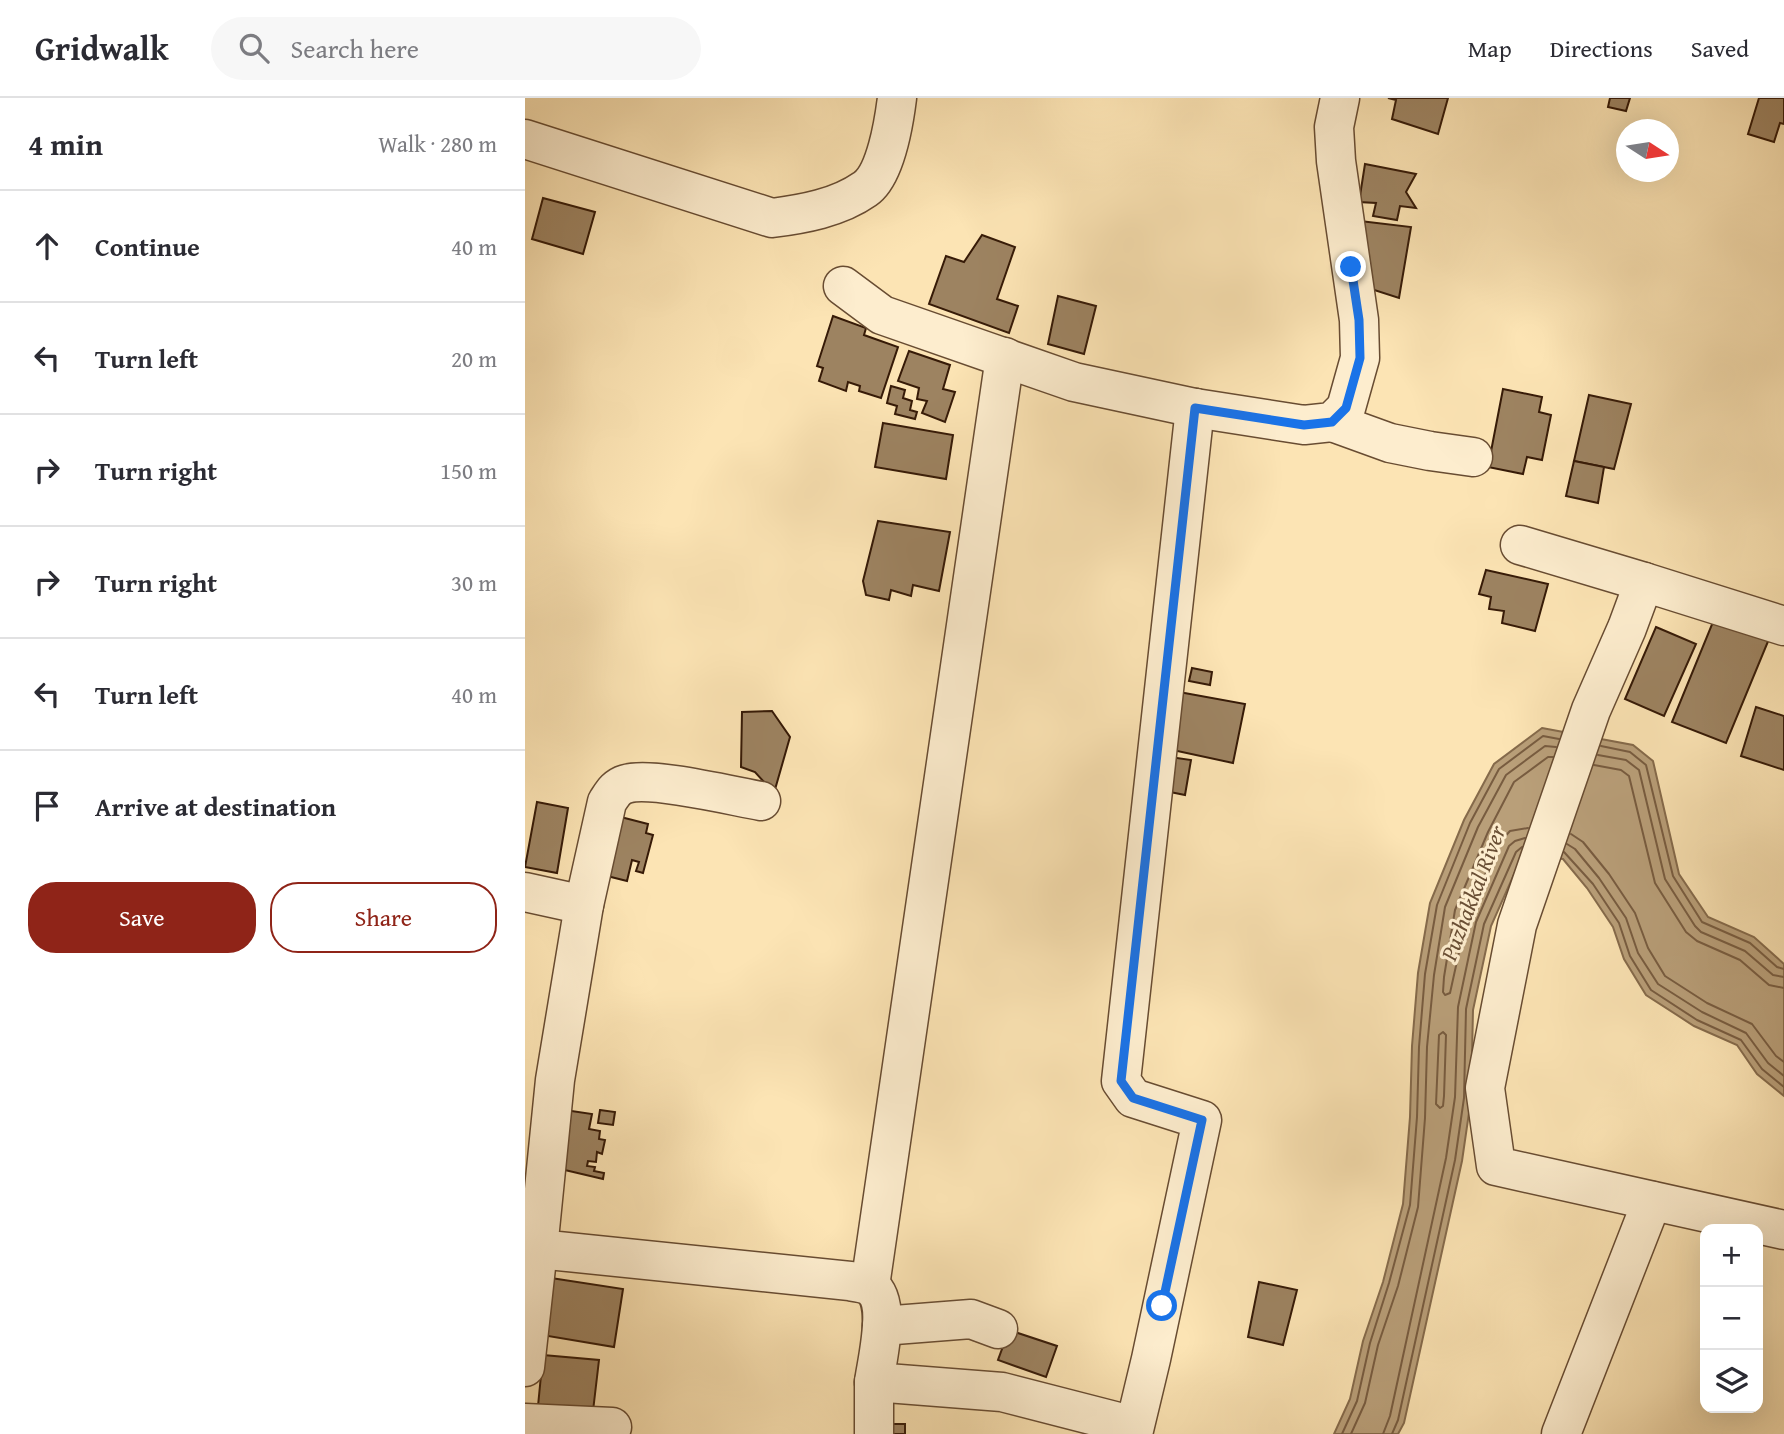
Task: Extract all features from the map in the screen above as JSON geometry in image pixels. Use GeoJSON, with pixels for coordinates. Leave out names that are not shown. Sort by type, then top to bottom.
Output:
{"type":"FeatureCollection","features":[{"type":"Feature","properties":{"kind":"street"},"geometry":{"type":"LineString","coordinates":[[525,139],[772,218],[808,213],[867,188],[884,160],[897,98]]}},
{"type":"Feature","properties":{"kind":"street"},"geometry":{"type":"LineString","coordinates":[[1332,422],[1346,408],[1360,358],[1359,320],[1333,127],[1340,98]]}},
{"type":"Feature","properties":{"kind":"street"},"geometry":{"type":"LineString","coordinates":[[842,286],[881,315],[1074,382],[1195,408],[1304,425],[1332,422],[1390,443],[1473,457]]}},
{"type":"Feature","properties":{"kind":"street"},"geometry":{"type":"LineString","coordinates":[[870,1286],[1005,357]]}},
{"type":"Feature","properties":{"kind":"street"},"geometry":{"type":"LineString","coordinates":[[874,1382],[1002,1392],[1134,1430],[1202,1120],[1133,1098],[1121,1081],[1195,408]]}},
{"type":"Feature","properties":{"kind":"street"},"geometry":{"type":"LineString","coordinates":[[1520,545],[1784,626]]}},
{"type":"Feature","properties":{"kind":"street"},"geometry":{"type":"LineString","coordinates":[[1644,582],[1591,710],[1517,925],[1485,1088],[1496,1166],[1784,1230]]}},
{"type":"Feature","properties":{"kind":"street"},"geometry":{"type":"LineString","coordinates":[[525,1367],[555,1080],[584,905],[607,802],[615,789],[628,783],[662,783],[761,801]]}},
{"type":"Feature","properties":{"kind":"street"},"geometry":{"type":"LineString","coordinates":[[525,892],[584,905]]}},
{"type":"Feature","properties":{"kind":"street"},"geometry":{"type":"LineString","coordinates":[[1561,1434],[1652,1201]]}},
{"type":"Feature","properties":{"kind":"street"},"geometry":{"type":"LineString","coordinates":[[538,1249],[850,1281],[870,1286],[879,1297],[882,1326],[874,1382],[874,1434]]}},
{"type":"Feature","properties":{"kind":"street"},"geometry":{"type":"LineString","coordinates":[[882,1326],[971,1320],[997,1329]]}},
{"type":"Feature","properties":{"kind":"street"},"geometry":{"type":"LineString","coordinates":[[525,1423],[612,1427]]}},
{"type":"Feature","properties":{"kind":"water","name":"Puzhakkal River"},"geometry":{"type":"Polygon","coordinates":[[[1542,728],[1633,745],[1653,761],[1679,874],[1708,917],[1754,937],[1784,964],[1784,1096],[1757,1074],[1737,1045],[1694,1026],[1646,995],[1624,959],[1613,927],[1587,888],[1563,859],[1523,854],[1491,926],[1473,1010],[1471,1099],[1462,1161],[1404,1423],[1398,1434],[1334,1434],[1350,1399],[1363,1341],[1383,1282],[1403,1204],[1418,973],[1430,903],[1464,820],[1494,764],[1542,728]]]}},
{"type":"Feature","properties":{"kind":"building"},"geometry":{"type":"Polygon","coordinates":[[[1388,98],[1448,98],[1438,134],[1392,119],[1396,100],[1388,98]]]}},
{"type":"Feature","properties":{"kind":"building"},"geometry":{"type":"Polygon","coordinates":[[[1610,98],[1630,98],[1626,111],[1608,107],[1610,98]]]}},
{"type":"Feature","properties":{"kind":"building"},"geometry":{"type":"Polygon","coordinates":[[[1759,98],[1784,98],[1784,124],[1780,123],[1774,142],[1748,134],[1759,98]]]}},
{"type":"Feature","properties":{"kind":"building"},"geometry":{"type":"Polygon","coordinates":[[[1365,164],[1416,174],[1406,192],[1416,208],[1400,206],[1397,220],[1373,216],[1376,203],[1359,202],[1365,164]]]}},
{"type":"Feature","properties":{"kind":"building"},"geometry":{"type":"Polygon","coordinates":[[[543,198],[595,212],[583,254],[532,239],[543,198]]]}},
{"type":"Feature","properties":{"kind":"building"},"geometry":{"type":"Polygon","coordinates":[[[1360,221],[1411,227],[1399,298],[1368,288],[1360,221]]]}},
{"type":"Feature","properties":{"kind":"building"},"geometry":{"type":"Polygon","coordinates":[[[982,235],[1015,247],[997,299],[1018,306],[1009,333],[929,304],[946,256],[964,262],[982,235]]]}},
{"type":"Feature","properties":{"kind":"building"},"geometry":{"type":"Polygon","coordinates":[[[1058,296],[1096,306],[1084,354],[1048,344],[1058,296]]]}},
{"type":"Feature","properties":{"kind":"building"},"geometry":{"type":"Polygon","coordinates":[[[833,316],[866,328],[864,335],[898,347],[881,398],[859,391],[860,386],[848,382],[846,391],[819,381],[823,368],[817,366],[833,316]]]}},
{"type":"Feature","properties":{"kind":"building"},"geometry":{"type":"Polygon","coordinates":[[[909,351],[950,365],[943,389],[955,392],[945,422],[922,413],[927,401],[917,399],[919,388],[898,381],[909,351]]]}},
{"type":"Feature","properties":{"kind":"building"},"geometry":{"type":"Polygon","coordinates":[[[891,386],[905,390],[903,398],[912,401],[910,410],[917,412],[915,419],[895,414],[897,406],[887,403],[891,386]]]}},
{"type":"Feature","properties":{"kind":"building"},"geometry":{"type":"Polygon","coordinates":[[[1503,389],[1542,397],[1539,412],[1551,415],[1542,460],[1527,457],[1523,474],[1488,467],[1503,389]]]}},
{"type":"Feature","properties":{"kind":"building"},"geometry":{"type":"Polygon","coordinates":[[[1589,395],[1631,404],[1614,469],[1574,461],[1589,395]]]}},
{"type":"Feature","properties":{"kind":"building"},"geometry":{"type":"Polygon","coordinates":[[[883,423],[953,435],[946,479],[875,467],[883,423]]]}},
{"type":"Feature","properties":{"kind":"building"},"geometry":{"type":"Polygon","coordinates":[[[1574,461],[1604,467],[1598,503],[1566,496],[1574,461]]]}},
{"type":"Feature","properties":{"kind":"building"},"geometry":{"type":"Polygon","coordinates":[[[878,521],[950,532],[939,591],[913,585],[911,596],[891,590],[889,600],[866,595],[863,581],[878,521]]]}},
{"type":"Feature","properties":{"kind":"building"},"geometry":{"type":"Polygon","coordinates":[[[1486,570],[1548,584],[1535,631],[1502,623],[1504,611],[1489,609],[1491,597],[1479,594],[1486,570]]]}},
{"type":"Feature","properties":{"kind":"building"},"geometry":{"type":"Polygon","coordinates":[[[1715,617],[1769,639],[1726,743],[1672,722],[1715,617]]]}},
{"type":"Feature","properties":{"kind":"building"},"geometry":{"type":"Polygon","coordinates":[[[1656,627],[1696,644],[1664,716],[1625,699],[1656,627]]]}},
{"type":"Feature","properties":{"kind":"building"},"geometry":{"type":"Polygon","coordinates":[[[1192,668],[1212,672],[1210,685],[1189,681],[1192,668]]]}},
{"type":"Feature","properties":{"kind":"building"},"geometry":{"type":"Polygon","coordinates":[[[1179,692],[1245,704],[1233,763],[1168,749],[1179,692]]]}},
{"type":"Feature","properties":{"kind":"building"},"geometry":{"type":"Polygon","coordinates":[[[1756,707],[1784,716],[1784,770],[1741,756],[1756,707]]]}},
{"type":"Feature","properties":{"kind":"building"},"geometry":{"type":"Polygon","coordinates":[[[772,711],[790,737],[774,793],[755,772],[741,767],[742,712],[772,711]]]}},
{"type":"Feature","properties":{"kind":"building"},"geometry":{"type":"Polygon","coordinates":[[[1170,757],[1191,760],[1185,795],[1165,791],[1170,757]]]}},
{"type":"Feature","properties":{"kind":"building"},"geometry":{"type":"Polygon","coordinates":[[[537,802],[568,808],[557,873],[525,867],[537,802]]]}},
{"type":"Feature","properties":{"kind":"building"},"geometry":{"type":"Polygon","coordinates":[[[613,815],[648,824],[646,833],[653,835],[643,873],[636,871],[639,862],[632,860],[627,881],[599,874],[613,815]]]}},
{"type":"Feature","properties":{"kind":"building"},"geometry":{"type":"Polygon","coordinates":[[[558,1109],[592,1114],[589,1129],[600,1131],[599,1139],[605,1140],[602,1154],[597,1152],[596,1162],[588,1161],[587,1166],[595,1167],[594,1171],[604,1173],[603,1179],[552,1167],[558,1109]]]}},
{"type":"Feature","properties":{"kind":"building"},"geometry":{"type":"Polygon","coordinates":[[[600,1110],[615,1112],[613,1125],[598,1123],[600,1110]]]}},
{"type":"Feature","properties":{"kind":"building"},"geometry":{"type":"Polygon","coordinates":[[[551,1278],[623,1289],[614,1347],[542,1335],[551,1278]]]}},
{"type":"Feature","properties":{"kind":"building"},"geometry":{"type":"Polygon","coordinates":[[[1259,1282],[1297,1290],[1283,1345],[1248,1337],[1259,1282]]]}},
{"type":"Feature","properties":{"kind":"building"},"geometry":{"type":"Polygon","coordinates":[[[1009,1330],[1057,1346],[1046,1377],[998,1360],[1009,1330]]]}},
{"type":"Feature","properties":{"kind":"building"},"geometry":{"type":"Polygon","coordinates":[[[543,1355],[599,1360],[593,1411],[538,1406],[543,1355]]]}},
{"type":"Feature","properties":{"kind":"building"},"geometry":{"type":"Polygon","coordinates":[[[886,1424],[905,1424],[905,1434],[886,1434],[886,1424]]]}},
{"type":"Feature","properties":{"kind":"route"},"geometry":{"type":"LineString","coordinates":[[1162,1306],[1202,1120],[1133,1098],[1121,1081],[1195,408],[1304,425],[1332,422],[1346,408],[1360,358],[1359,320],[1351,267]]}}]}
